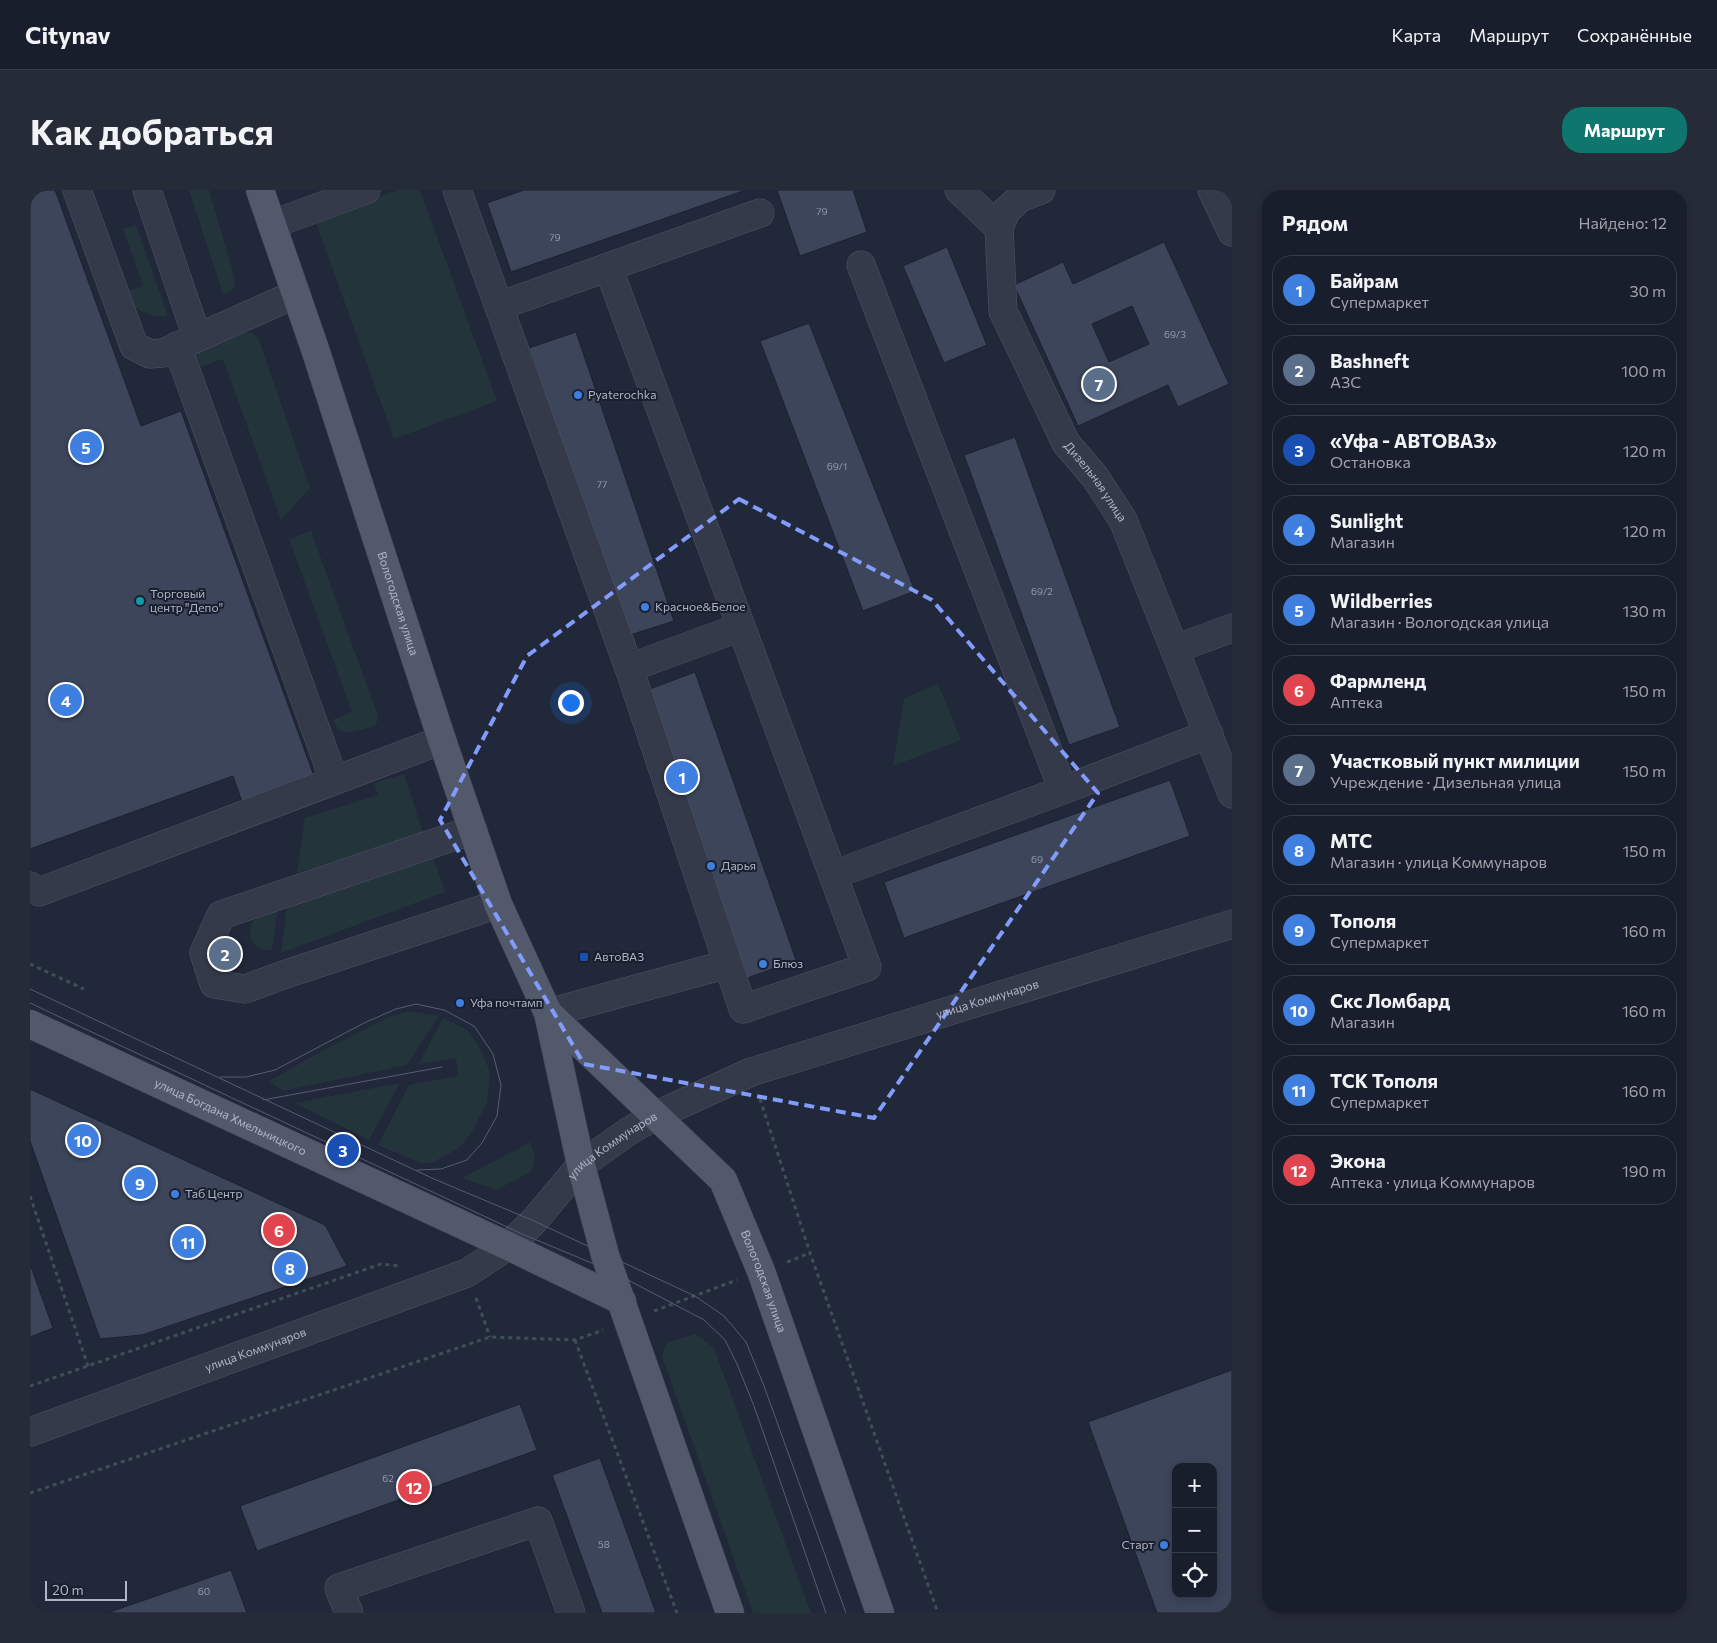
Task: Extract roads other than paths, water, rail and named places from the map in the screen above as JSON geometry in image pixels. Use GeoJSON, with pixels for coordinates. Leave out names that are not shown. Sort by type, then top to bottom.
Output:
{"type":"FeatureCollection","features":[{"type":"Feature","properties":{"kind":"main road","name":"Вологодская улица"},"geometry":{"type":"LineString","coordinates":[[260,190],[315,349],[442,740],[498,904],[548,1013],[581,1165],[605,1255],[730,1613]]}},
{"type":"Feature","properties":{"kind":"main road","name":"Вологодская улица"},"geometry":{"type":"LineString","coordinates":[[548,1013],[723,1180],[761,1271],[880,1613]]}},
{"type":"Feature","properties":{"kind":"main road","name":"улица Богдана Хмельницкого"},"geometry":{"type":"LineString","coordinates":[[30,1024],[508,1246],[625,1310]]}},
{"type":"Feature","properties":{"kind":"street"},"geometry":{"type":"LineString","coordinates":[[77,190],[134,346],[150,354],[163,352],[296,294]]}},
{"type":"Feature","properties":{"kind":"street"},"geometry":{"type":"LineString","coordinates":[[147,190],[187,342],[334,780]]}},
{"type":"Feature","properties":{"kind":"street"},"geometry":{"type":"LineString","coordinates":[[272,224],[366,190]]}},
{"type":"Feature","properties":{"kind":"street"},"geometry":{"type":"LineString","coordinates":[[458,190],[629,668],[743,1010],[867,967],[608,267]]}},
{"type":"Feature","properties":{"kind":"street"},"geometry":{"type":"LineString","coordinates":[[959,190],[999,228],[1006,211],[1020,198],[1041,190]]}},
{"type":"Feature","properties":{"kind":"street"},"geometry":{"type":"LineString","coordinates":[[1212,190],[1232,232]]}},
{"type":"Feature","properties":{"kind":"street"},"geometry":{"type":"LineString","coordinates":[[499,306],[760,213]]}},
{"type":"Feature","properties":{"kind":"street","name":"Дизельная улица"},"geometry":{"type":"LineString","coordinates":[[999,228],[1003,311],[1066,443],[1095,477],[1123,520],[1232,794]]}},
{"type":"Feature","properties":{"kind":"street"},"geometry":{"type":"LineString","coordinates":[[860,265],[1063,790]]}},
{"type":"Feature","properties":{"kind":"street"},"geometry":{"type":"LineString","coordinates":[[629,668],[741,627]]}},
{"type":"Feature","properties":{"kind":"street"},"geometry":{"type":"LineString","coordinates":[[1175,649],[1232,628]]}},
{"type":"Feature","properties":{"kind":"street"},"geometry":{"type":"LineString","coordinates":[[833,875],[1209,734]]}},
{"type":"Feature","properties":{"kind":"street"},"geometry":{"type":"LineString","coordinates":[[30,886],[39,892],[442,740]]}},
{"type":"Feature","properties":{"kind":"street"},"geometry":{"type":"LineString","coordinates":[[473,830],[221,915],[204,953],[214,984],[245,989],[498,904]]}},
{"type":"Feature","properties":{"kind":"street","name":"улица Коммунаров"},"geometry":{"type":"LineString","coordinates":[[30,1432],[467,1273],[508,1246],[534,1221],[581,1165],[629,1131],[657,1115],[751,1072],[1232,924]]}},
{"type":"Feature","properties":{"kind":"street"},"geometry":{"type":"LineString","coordinates":[[548,1013],[728,964]]}},
{"type":"Feature","properties":{"kind":"street"},"geometry":{"type":"LineString","coordinates":[[348,1613],[339,1588],[538,1521],[571,1613]]}},
{"type":"Feature","properties":{"kind":"tram line"},"geometry":{"type":"LineString","coordinates":[[30,989],[434,1179],[534,1221],[695,1296],[724,1316],[746,1342],[764,1386],[846,1613]]}},
{"type":"Feature","properties":{"kind":"tram line"},"geometry":{"type":"LineString","coordinates":[[30,1003],[522,1234],[611,1271],[704,1320],[725,1340],[737,1364],[754,1406],[826,1613]]}},
{"type":"Feature","properties":{"kind":"tram line"},"geometry":{"type":"LineString","coordinates":[[220,1077],[246,1077],[275,1070],[364,1023],[396,1009],[416,1004],[444,1010],[474,1026],[493,1054],[501,1085],[497,1116],[482,1143],[467,1160],[441,1169],[417,1170]]}},
{"type":"Feature","properties":{"kind":"tram line"},"geometry":{"type":"LineString","coordinates":[[263,1100],[442,1067]]}},
{"type":"Feature","properties":{"kind":"place","name":"Участковый пункт милиции"},"geometry":{"type":"Point","coordinates":[1099,384]}},
{"type":"Feature","properties":{"kind":"place","name":"Pyaterochka"},"geometry":{"type":"Point","coordinates":[578,395]}},
{"type":"Feature","properties":{"kind":"place","name":"Wildberries"},"geometry":{"type":"Point","coordinates":[86,447]}},
{"type":"Feature","properties":{"kind":"place","name":"Торговый центр \"Депо\""},"geometry":{"type":"Point","coordinates":[140,601]}},
{"type":"Feature","properties":{"kind":"place","name":"Красное&Белое"},"geometry":{"type":"Point","coordinates":[645,607]}},
{"type":"Feature","properties":{"kind":"place","name":"Sunlight"},"geometry":{"type":"Point","coordinates":[66,700]}},
{"type":"Feature","properties":{"kind":"place","name":"Байрам"},"geometry":{"type":"Point","coordinates":[682,777]}},
{"type":"Feature","properties":{"kind":"place","name":"Дарья"},"geometry":{"type":"Point","coordinates":[711,866]}},
{"type":"Feature","properties":{"kind":"place","name":"Bashneft"},"geometry":{"type":"Point","coordinates":[225,954]}},
{"type":"Feature","properties":{"kind":"place","name":"АвтоВАЗ"},"geometry":{"type":"Point","coordinates":[584,957]}},
{"type":"Feature","properties":{"kind":"place","name":"Блюз"},"geometry":{"type":"Point","coordinates":[763,964]}},
{"type":"Feature","properties":{"kind":"place","name":"Уфа почтамп"},"geometry":{"type":"Point","coordinates":[460,1003]}},
{"type":"Feature","properties":{"kind":"place","name":"Скс Ломбард"},"geometry":{"type":"Point","coordinates":[83,1140]}},
{"type":"Feature","properties":{"kind":"place","name":"«Уфа - АВТОВАЗ»"},"geometry":{"type":"Point","coordinates":[343,1150]}},
{"type":"Feature","properties":{"kind":"place","name":"Тополя"},"geometry":{"type":"Point","coordinates":[140,1183]}},
{"type":"Feature","properties":{"kind":"place","name":"Таб Центр"},"geometry":{"type":"Point","coordinates":[175,1194]}},
{"type":"Feature","properties":{"kind":"place","name":"Фармленд"},"geometry":{"type":"Point","coordinates":[279,1230]}},
{"type":"Feature","properties":{"kind":"place","name":"ТСК Тополя"},"geometry":{"type":"Point","coordinates":[188,1242]}},
{"type":"Feature","properties":{"kind":"place","name":"МТС"},"geometry":{"type":"Point","coordinates":[290,1268]}},
{"type":"Feature","properties":{"kind":"place","name":"Экона"},"geometry":{"type":"Point","coordinates":[414,1487]}},
{"type":"Feature","properties":{"kind":"place","name":"Старт"},"geometry":{"type":"Point","coordinates":[1164,1545]}}]}
